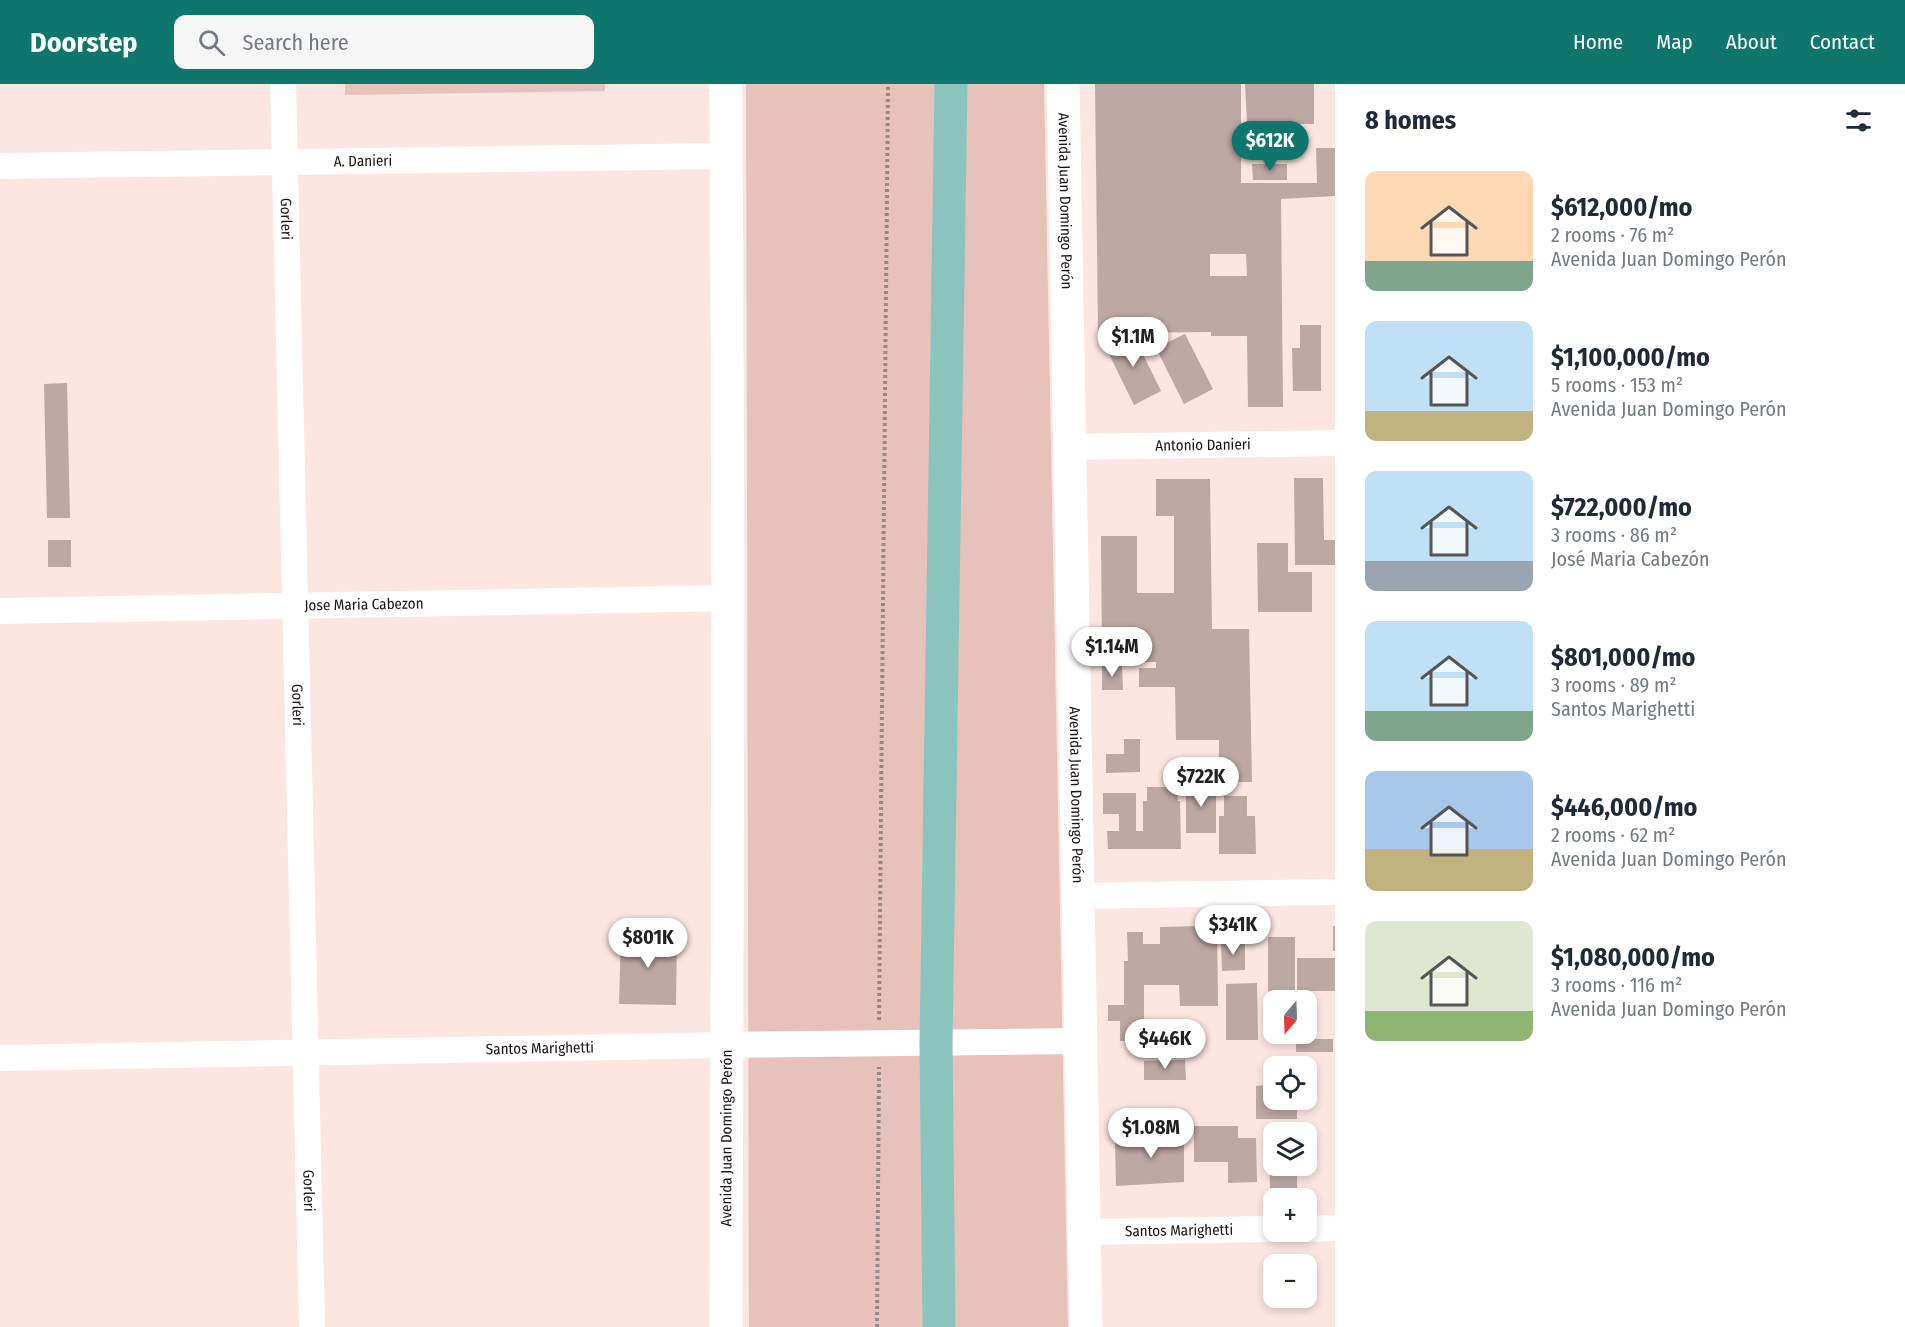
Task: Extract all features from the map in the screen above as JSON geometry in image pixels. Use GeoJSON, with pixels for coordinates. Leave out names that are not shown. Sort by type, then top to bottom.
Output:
{"type":"FeatureCollection","features":[{"type":"Feature","properties":{"kind":"main road","name":"Avenida Juan Domingo Perón"},"geometry":{"type":"LineString","coordinates":[[726,84],[728,598],[726,1327]]}},
{"type":"Feature","properties":{"kind":"main road"},"geometry":{"type":"LineString","coordinates":[[939,1327],[936,1043],[951,84]]}},
{"type":"Feature","properties":{"kind":"main road","name":"Avenida Juan Domingo Perón"},"geometry":{"type":"LineString","coordinates":[[1063,84],[1086,1327]]}},
{"type":"Feature","properties":{"kind":"street","name":"Gorleri"},"geometry":{"type":"LineString","coordinates":[[283,84],[312,1327]]}},
{"type":"Feature","properties":{"kind":"street","name":"A. Danieri"},"geometry":{"type":"LineString","coordinates":[[0,166],[726,156]]}},
{"type":"Feature","properties":{"kind":"street","name":"Antonio Danieri"},"geometry":{"type":"LineString","coordinates":[[1070,447],[1335,443]]}},
{"type":"Feature","properties":{"kind":"street","name":"Jose Maria Cabezon"},"geometry":{"type":"LineString","coordinates":[[0,611],[728,598]]}},
{"type":"Feature","properties":{"kind":"street"},"geometry":{"type":"LineString","coordinates":[[1077,896],[1335,892]]}},
{"type":"Feature","properties":{"kind":"street","name":"Santos Marighetti"},"geometry":{"type":"LineString","coordinates":[[0,1058],[1080,1041]]}},
{"type":"Feature","properties":{"kind":"street"},"geometry":{"type":"LineString","coordinates":[[1317,1229],[1335,1228]]}},
{"type":"Feature","properties":{"kind":"street","name":"Santos Marighetti"},"geometry":{"type":"LineString","coordinates":[[1083,1232],[1263,1229]]}},
{"type":"Feature","properties":{"kind":"path"},"geometry":{"type":"LineString","coordinates":[[877,1327],[888,84]]}},
{"type":"Feature","properties":{"kind":"shaded area"},"geometry":{"type":"Polygon","coordinates":[[[345,84],[605,84],[605,91],[345,95],[345,84]]]}},
{"type":"Feature","properties":{"kind":"shaded area"},"geometry":{"type":"Polygon","coordinates":[[[746,84],[1044,84],[1068,1327],[749,1327],[746,84]]]}},
{"type":"Feature","properties":{"kind":"building"},"geometry":{"type":"Polygon","coordinates":[[[1095,84],[1241,84],[1241,183],[1317,183],[1316,148],[1335,148],[1335,196],[1281,199],[1283,407],[1248,407],[1247,336],[1211,336],[1211,332],[1098,333],[1095,84]],[[1210,254],[1210,276],[1247,276],[1246,254],[1210,254]]]}},
{"type":"Feature","properties":{"kind":"building"},"geometry":{"type":"Polygon","coordinates":[[[1245,84],[1314,84],[1314,124],[1247,124],[1245,84]]]}},
{"type":"Feature","properties":{"kind":"building"},"geometry":{"type":"Polygon","coordinates":[[[1252,164],[1287,164],[1287,180],[1253,180],[1252,164]]]}},
{"type":"Feature","properties":{"kind":"building"},"geometry":{"type":"Polygon","coordinates":[[[1300,325],[1321,325],[1321,391],[1293,391],[1292,348],[1300,348],[1300,325]]]}},
{"type":"Feature","properties":{"kind":"building"},"geometry":{"type":"Polygon","coordinates":[[[1132,332],[1161,391],[1134,405],[1105,346],[1132,332]]]}},
{"type":"Feature","properties":{"kind":"building"},"geometry":{"type":"Polygon","coordinates":[[[1185,334],[1213,389],[1184,404],[1156,348],[1185,334]]]}},
{"type":"Feature","properties":{"kind":"building"},"geometry":{"type":"Polygon","coordinates":[[[67,383],[70,518],[47,518],[44,384],[67,383]]]}},
{"type":"Feature","properties":{"kind":"building"},"geometry":{"type":"Polygon","coordinates":[[[1294,478],[1323,478],[1324,540],[1335,540],[1335,565],[1295,565],[1294,478]]]}},
{"type":"Feature","properties":{"kind":"building"},"geometry":{"type":"Polygon","coordinates":[[[1156,479],[1210,479],[1212,629],[1249,629],[1252,782],[1219,782],[1219,740],[1176,740],[1175,687],[1139,687],[1139,668],[1156,668],[1156,662],[1102,662],[1101,536],[1137,536],[1137,593],[1174,593],[1174,516],[1156,516],[1156,479]]]}},
{"type":"Feature","properties":{"kind":"building"},"geometry":{"type":"Polygon","coordinates":[[[48,540],[71,540],[71,567],[48,567],[48,540]]]}},
{"type":"Feature","properties":{"kind":"building"},"geometry":{"type":"Polygon","coordinates":[[[1257,543],[1288,543],[1288,572],[1312,572],[1312,612],[1258,612],[1257,543]]]}},
{"type":"Feature","properties":{"kind":"building"},"geometry":{"type":"Polygon","coordinates":[[[1102,665],[1122,665],[1123,690],[1102,690],[1102,665]]]}},
{"type":"Feature","properties":{"kind":"building"},"geometry":{"type":"Polygon","coordinates":[[[1124,739],[1140,739],[1140,772],[1106,773],[1106,754],[1124,754],[1124,739]]]}},
{"type":"Feature","properties":{"kind":"building"},"geometry":{"type":"Polygon","coordinates":[[[1186,784],[1216,784],[1216,833],[1186,833],[1186,784]]]}},
{"type":"Feature","properties":{"kind":"building"},"geometry":{"type":"Polygon","coordinates":[[[1147,787],[1177,787],[1178,801],[1180,801],[1181,849],[1108,849],[1107,831],[1119,831],[1119,814],[1103,814],[1103,793],[1136,793],[1136,831],[1143,831],[1143,801],[1147,801],[1147,787]]]}},
{"type":"Feature","properties":{"kind":"building"},"geometry":{"type":"Polygon","coordinates":[[[1224,796],[1247,796],[1247,816],[1255,816],[1256,854],[1219,854],[1219,816],[1224,816],[1224,796]]]}},
{"type":"Feature","properties":{"kind":"building"},"geometry":{"type":"Polygon","coordinates":[[[1217,923],[1218,1006],[1180,1006],[1179,985],[1144,985],[1144,1023],[1164,1023],[1164,1052],[1144,1052],[1144,1040],[1120,1041],[1120,1021],[1108,1021],[1108,1005],[1124,1005],[1124,961],[1128,961],[1127,932],[1143,932],[1143,944],[1160,944],[1160,927],[1217,923]]]}},
{"type":"Feature","properties":{"kind":"building"},"geometry":{"type":"Polygon","coordinates":[[[1333,926],[1335,926],[1335,951],[1333,951],[1333,926]]]}},
{"type":"Feature","properties":{"kind":"building"},"geometry":{"type":"Polygon","coordinates":[[[621,932],[677,933],[676,1005],[619,1004],[621,932]]]}},
{"type":"Feature","properties":{"kind":"building"},"geometry":{"type":"Polygon","coordinates":[[[1268,937],[1295,937],[1295,990],[1268,990],[1268,937]]]}},
{"type":"Feature","properties":{"kind":"building"},"geometry":{"type":"Polygon","coordinates":[[[1221,942],[1245,942],[1245,970],[1222,971],[1221,942]]]}},
{"type":"Feature","properties":{"kind":"building"},"geometry":{"type":"Polygon","coordinates":[[[1297,958],[1335,958],[1335,991],[1297,990],[1297,958]]]}},
{"type":"Feature","properties":{"kind":"building"},"geometry":{"type":"Polygon","coordinates":[[[1257,983],[1258,1040],[1226,1040],[1226,984],[1257,983]]]}},
{"type":"Feature","properties":{"kind":"building"},"geometry":{"type":"Polygon","coordinates":[[[1317,1039],[1333,1039],[1333,1052],[1296,1052],[1296,1044],[1317,1044],[1317,1039]]]}},
{"type":"Feature","properties":{"kind":"building"},"geometry":{"type":"Polygon","coordinates":[[[1185,1060],[1186,1080],[1144,1080],[1144,1061],[1185,1060]]]}},
{"type":"Feature","properties":{"kind":"building"},"geometry":{"type":"Polygon","coordinates":[[[1263,1085],[1263,1110],[1297,1110],[1297,1119],[1256,1119],[1256,1086],[1263,1085]]]}},
{"type":"Feature","properties":{"kind":"building"},"geometry":{"type":"Polygon","coordinates":[[[1194,1126],[1238,1126],[1238,1138],[1256,1138],[1257,1182],[1228,1183],[1228,1162],[1194,1162],[1194,1126]]]}},
{"type":"Feature","properties":{"kind":"building"},"geometry":{"type":"Polygon","coordinates":[[[1146,1130],[1184,1130],[1184,1182],[1116,1186],[1115,1140],[1146,1140],[1146,1130]]]}},
{"type":"Feature","properties":{"kind":"building"},"geometry":{"type":"Polygon","coordinates":[[[1270,1176],[1297,1176],[1297,1188],[1270,1188],[1270,1176]]]}}]}
